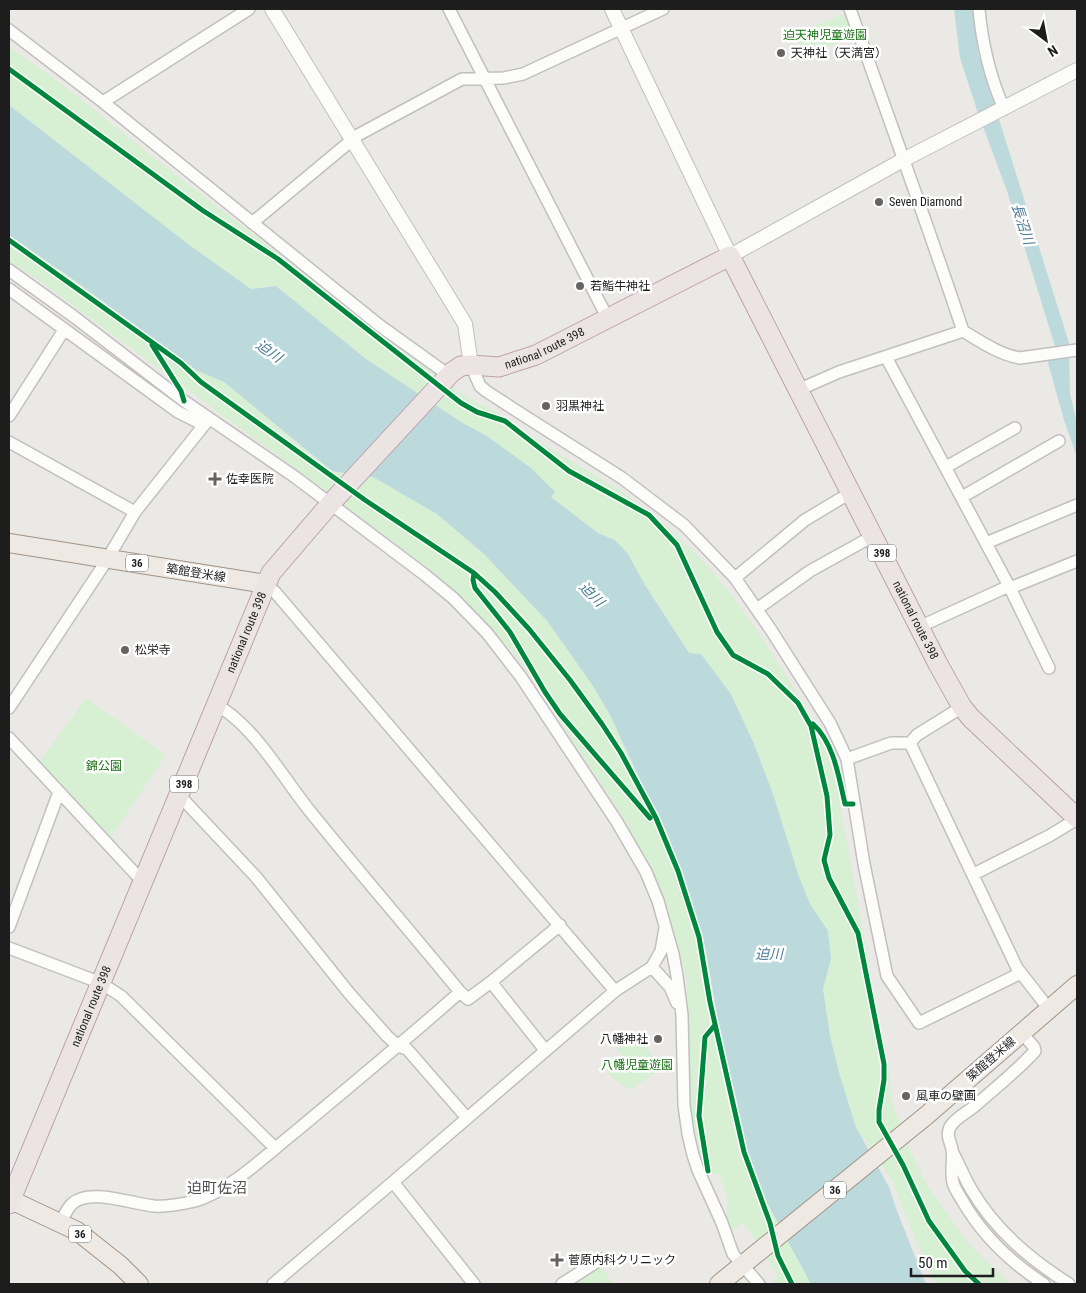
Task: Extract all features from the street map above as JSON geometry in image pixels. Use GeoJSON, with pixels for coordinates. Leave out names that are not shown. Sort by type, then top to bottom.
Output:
{"type":"FeatureCollection","features":[{"type":"Feature","properties":{"kind":"highway","name":"national route 398"},"geometry":{"type":"LineString","coordinates":[[9,1201],[271,573],[331,503],[445,379],[461,366],[473,371],[499,367],[536,355],[730,256],[962,708],[1077,819]]}},
{"type":"Feature","properties":{"kind":"main road","name":"築館登米線"},"geometry":{"type":"LineString","coordinates":[[9,542],[266,584]]}},
{"type":"Feature","properties":{"kind":"main road","name":"築館登米線"},"geometry":{"type":"LineString","coordinates":[[719,1284],[927,1114],[1077,985]]}},
{"type":"Feature","properties":{"kind":"main road","name":"36"},"geometry":{"type":"LineString","coordinates":[[9,1201],[61,1222],[94,1243],[139,1284]]}},
{"type":"Feature","properties":{"kind":"street"},"geometry":{"type":"LineString","coordinates":[[103,102],[248,9]]}},
{"type":"Feature","properties":{"kind":"street"},"geometry":{"type":"LineString","coordinates":[[272,9],[354,139],[465,324],[473,371],[480,386],[622,478],[684,524],[735,578],[830,723],[847,759],[864,864],[887,976],[919,1023],[1021,973]]}},
{"type":"Feature","properties":{"kind":"street"},"geometry":{"type":"LineString","coordinates":[[449,9],[608,319]]}},
{"type":"Feature","properties":{"kind":"street"},"geometry":{"type":"LineString","coordinates":[[612,9],[730,256],[903,160],[1077,70]]}},
{"type":"Feature","properties":{"kind":"street"},"geometry":{"type":"LineString","coordinates":[[252,223],[358,135],[462,79],[504,78],[523,74],[663,9]]}},
{"type":"Feature","properties":{"kind":"street"},"geometry":{"type":"LineString","coordinates":[[850,9],[903,160],[931,233],[963,331],[991,347],[1015,357],[1076,350]]}},
{"type":"Feature","properties":{"kind":"street"},"geometry":{"type":"LineString","coordinates":[[979,9],[987,57],[1002,110]]}},
{"type":"Feature","properties":{"kind":"street"},"geometry":{"type":"LineString","coordinates":[[9,30],[103,102],[379,325],[442,372],[445,379]]}},
{"type":"Feature","properties":{"kind":"street"},"geometry":{"type":"LineString","coordinates":[[9,270],[73,316],[184,402],[206,422],[331,503],[426,574],[487,633],[504,655],[566,743],[617,822],[646,872],[665,923],[677,976],[682,1015],[684,1105],[688,1134],[700,1176],[734,1254],[742,1266],[759,1284]]}},
{"type":"Feature","properties":{"kind":"street"},"geometry":{"type":"LineString","coordinates":[[9,289],[178,412],[206,422]]}},
{"type":"Feature","properties":{"kind":"street"},"geometry":{"type":"LineString","coordinates":[[9,416],[64,330]]}},
{"type":"Feature","properties":{"kind":"street"},"geometry":{"type":"LineString","coordinates":[[798,390],[839,372],[963,331]]}},
{"type":"Feature","properties":{"kind":"street"},"geometry":{"type":"LineString","coordinates":[[886,356],[1010,587],[1049,668]]}},
{"type":"Feature","properties":{"kind":"street"},"geometry":{"type":"LineString","coordinates":[[9,708],[107,559],[135,512],[206,422]]}},
{"type":"Feature","properties":{"kind":"street"},"geometry":{"type":"LineString","coordinates":[[946,468],[1015,428]]}},
{"type":"Feature","properties":{"kind":"street"},"geometry":{"type":"LineString","coordinates":[[962,497],[1059,441]]}},
{"type":"Feature","properties":{"kind":"street"},"geometry":{"type":"LineString","coordinates":[[9,442],[135,512]]}},
{"type":"Feature","properties":{"kind":"street"},"geometry":{"type":"LineString","coordinates":[[735,578],[805,520],[850,493]]}},
{"type":"Feature","properties":{"kind":"street"},"geometry":{"type":"LineString","coordinates":[[986,543],[1077,505]]}},
{"type":"Feature","properties":{"kind":"street"},"geometry":{"type":"LineString","coordinates":[[757,609],[810,572],[873,536]]}},
{"type":"Feature","properties":{"kind":"street"},"geometry":{"type":"LineString","coordinates":[[919,627],[1010,587],[1077,561]]}},
{"type":"Feature","properties":{"kind":"street"},"geometry":{"type":"LineString","coordinates":[[266,584],[275,592],[615,991]]}},
{"type":"Feature","properties":{"kind":"street"},"geometry":{"type":"LineString","coordinates":[[216,705],[234,716],[276,764],[308,809],[460,992],[468,999],[560,925]]}},
{"type":"Feature","properties":{"kind":"street"},"geometry":{"type":"LineString","coordinates":[[847,759],[891,743],[910,743],[917,735],[962,708]]}},
{"type":"Feature","properties":{"kind":"street"},"geometry":{"type":"LineString","coordinates":[[9,738],[143,882]]}},
{"type":"Feature","properties":{"kind":"street"},"geometry":{"type":"LineString","coordinates":[[910,743],[974,874],[1006,947],[1021,973],[1049,1009]]}},
{"type":"Feature","properties":{"kind":"street"},"geometry":{"type":"LineString","coordinates":[[9,927],[59,792]]}},
{"type":"Feature","properties":{"kind":"street"},"geometry":{"type":"LineString","coordinates":[[179,795],[256,877],[387,1036],[398,1046],[407,1049],[467,1118]]}},
{"type":"Feature","properties":{"kind":"street"},"geometry":{"type":"LineString","coordinates":[[974,874],[1049,836],[1077,819]]}},
{"type":"Feature","properties":{"kind":"street"},"geometry":{"type":"LineString","coordinates":[[273,1284],[615,991],[652,967],[661,951],[665,923]]}},
{"type":"Feature","properties":{"kind":"street"},"geometry":{"type":"LineString","coordinates":[[9,948],[101,983],[121,996],[275,1148]]}},
{"type":"Feature","properties":{"kind":"street"},"geometry":{"type":"LineString","coordinates":[[652,967],[670,987],[682,1015]]}},
{"type":"Feature","properties":{"kind":"street"},"geometry":{"type":"LineString","coordinates":[[491,982],[545,1050]]}},
{"type":"Feature","properties":{"kind":"street"},"geometry":{"type":"LineString","coordinates":[[61,1222],[72,1204],[77,1200],[86,1198],[108,1196],[154,1206],[168,1206],[197,1200],[210,1195],[234,1180],[275,1148],[460,992]]}},
{"type":"Feature","properties":{"kind":"street"},"geometry":{"type":"LineString","coordinates":[[1022,1032],[1035,1050],[975,1105],[953,1122],[948,1136],[952,1150],[971,1189],[986,1212],[1024,1252],[1069,1284]]}},
{"type":"Feature","properties":{"kind":"street"},"geometry":{"type":"LineString","coordinates":[[952,1150],[951,1173],[954,1186],[974,1220],[1006,1255],[1044,1284]]}},
{"type":"Feature","properties":{"kind":"street"},"geometry":{"type":"LineString","coordinates":[[393,1182],[474,1284]]}},
{"type":"Feature","properties":{"kind":"street"},"geometry":{"type":"LineString","coordinates":[[562,1284],[601,1259]]}},
{"type":"Feature","properties":{"kind":"green space","name":"迫天神児童遊園"},"geometry":{"type":"Polygon","coordinates":[[[846,13],[855,36],[805,56],[796,33],[846,13]]]}},
{"type":"Feature","properties":{"kind":"green space"},"geometry":{"type":"Polygon","coordinates":[[[9,47],[58,81],[181,179],[433,372],[445,379],[463,395],[498,413],[556,452],[620,490],[667,526],[707,565],[732,595],[759,633],[810,714],[826,750],[835,777],[889,1073],[892,1102],[910,1150],[927,1185],[968,1243],[1012,1284],[937,1284],[934,1280],[913,1234],[892,1180],[856,1127],[830,1036],[823,989],[831,959],[798,877],[773,794],[754,744],[731,694],[689,654],[645,585],[628,554],[615,540],[598,533],[551,497],[531,468],[487,436],[461,422],[366,359],[276,286],[251,289],[188,244],[9,105],[9,47]]]}},
{"type":"Feature","properties":{"kind":"green space"},"geometry":{"type":"Polygon","coordinates":[[[9,235],[196,370],[224,382],[332,471],[373,477],[437,514],[484,554],[548,622],[593,686],[610,715],[668,835],[706,951],[715,1006],[765,1199],[811,1284],[772,1284],[777,1274],[743,1222],[729,1233],[726,1223],[728,1200],[719,1174],[705,1173],[695,1138],[691,1107],[687,982],[676,937],[659,890],[626,822],[521,662],[490,627],[442,580],[324,490],[45,285],[9,261],[9,235]]]}},
{"type":"Feature","properties":{"kind":"green space","name":"錦公園"},"geometry":{"type":"Polygon","coordinates":[[[86,698],[166,755],[110,839],[39,762],[86,698]]]}},
{"type":"Feature","properties":{"kind":"green space","name":"八幡児童遊園"},"geometry":{"type":"Polygon","coordinates":[[[633,1039],[644,1043],[652,1056],[665,1062],[661,1070],[629,1090],[610,1076],[606,1068],[622,1056],[617,1049],[633,1039]]]}},
{"type":"Feature","properties":{"kind":"green space"},"geometry":{"type":"Polygon","coordinates":[[[601,1266],[613,1284],[571,1284],[601,1266]]]}},
{"type":"Feature","properties":{"kind":"water","name":"長沼川"},"geometry":{"type":"Polygon","coordinates":[[[954,9],[974,9],[978,52],[1069,343],[1070,394],[1077,423],[1077,457],[1064,420],[1048,363],[1055,346],[1007,191],[960,58],[954,9]]]}},
{"type":"Feature","properties":{"kind":"water","name":"迫川"},"geometry":{"type":"Polygon","coordinates":[[[9,105],[188,244],[251,289],[276,286],[366,359],[461,422],[487,436],[531,468],[555,492],[551,497],[598,533],[615,540],[628,554],[645,585],[689,653],[701,654],[731,694],[754,744],[773,794],[799,877],[810,904],[828,931],[831,959],[823,989],[830,1036],[856,1127],[889,1187],[926,1284],[811,1284],[765,1199],[748,1153],[722,1045],[706,951],[668,835],[610,715],[593,686],[548,622],[484,554],[437,514],[373,477],[332,471],[224,382],[196,370],[9,235],[9,105]]]}},
{"type":"Feature","properties":{"kind":"cycle path"},"geometry":{"type":"LineString","coordinates":[[9,69],[202,210],[278,259],[461,403],[477,412],[505,421],[569,471],[649,515],[677,545],[717,632],[733,655],[768,674],[798,703],[811,726],[827,796],[830,835],[824,860],[829,878],[858,933],[884,1064],[879,1122],[903,1165],[929,1221],[965,1271],[979,1284]]}},
{"type":"Feature","properties":{"kind":"cycle path"},"geometry":{"type":"LineString","coordinates":[[9,240],[181,363],[201,382],[365,500],[474,573],[495,592],[529,629],[570,680],[621,753],[656,818],[678,871],[699,937],[710,1002],[744,1152],[770,1223],[778,1256],[792,1284]]}},
{"type":"Feature","properties":{"kind":"cycle path"},"geometry":{"type":"LineString","coordinates":[[152,345],[181,391],[184,401]]}},
{"type":"Feature","properties":{"kind":"cycle path"},"geometry":{"type":"LineString","coordinates":[[474,573],[475,588],[510,632],[560,714],[650,818]]}},
{"type":"Feature","properties":{"kind":"cycle path"},"geometry":{"type":"LineString","coordinates":[[813,724],[831,751],[845,804],[853,804]]}},
{"type":"Feature","properties":{"kind":"cycle path"},"geometry":{"type":"LineString","coordinates":[[708,1171],[699,1116],[705,1037],[715,1025]]}},
{"type":"Feature","properties":{"kind":"place","name":"天神社（天満宮）"},"geometry":{"type":"Point","coordinates":[781,53]}},
{"type":"Feature","properties":{"kind":"place","name":"Seven Diamond"},"geometry":{"type":"Point","coordinates":[879,202]}},
{"type":"Feature","properties":{"kind":"place","name":"若鮨牛神社"},"geometry":{"type":"Point","coordinates":[580,286]}},
{"type":"Feature","properties":{"kind":"place","name":"羽黒神社"},"geometry":{"type":"Point","coordinates":[546,406]}},
{"type":"Feature","properties":{"kind":"place","name":"佐幸医院"},"geometry":{"type":"Point","coordinates":[215,479]}},
{"type":"Feature","properties":{"kind":"place","name":"松栄寺"},"geometry":{"type":"Point","coordinates":[125,650]}},
{"type":"Feature","properties":{"kind":"place","name":"八幡神社"},"geometry":{"type":"Point","coordinates":[658,1039]}},
{"type":"Feature","properties":{"kind":"place","name":"風車の壁画"},"geometry":{"type":"Point","coordinates":[906,1096]}},
{"type":"Feature","properties":{"kind":"place","name":"菅原内科クリニック"},"geometry":{"type":"Point","coordinates":[557,1260]}},
{"type":"Feature","properties":{"kind":"district","name":"迫町佐沼"},"geometry":{"type":"Point","coordinates":[217,1188]}}]}
